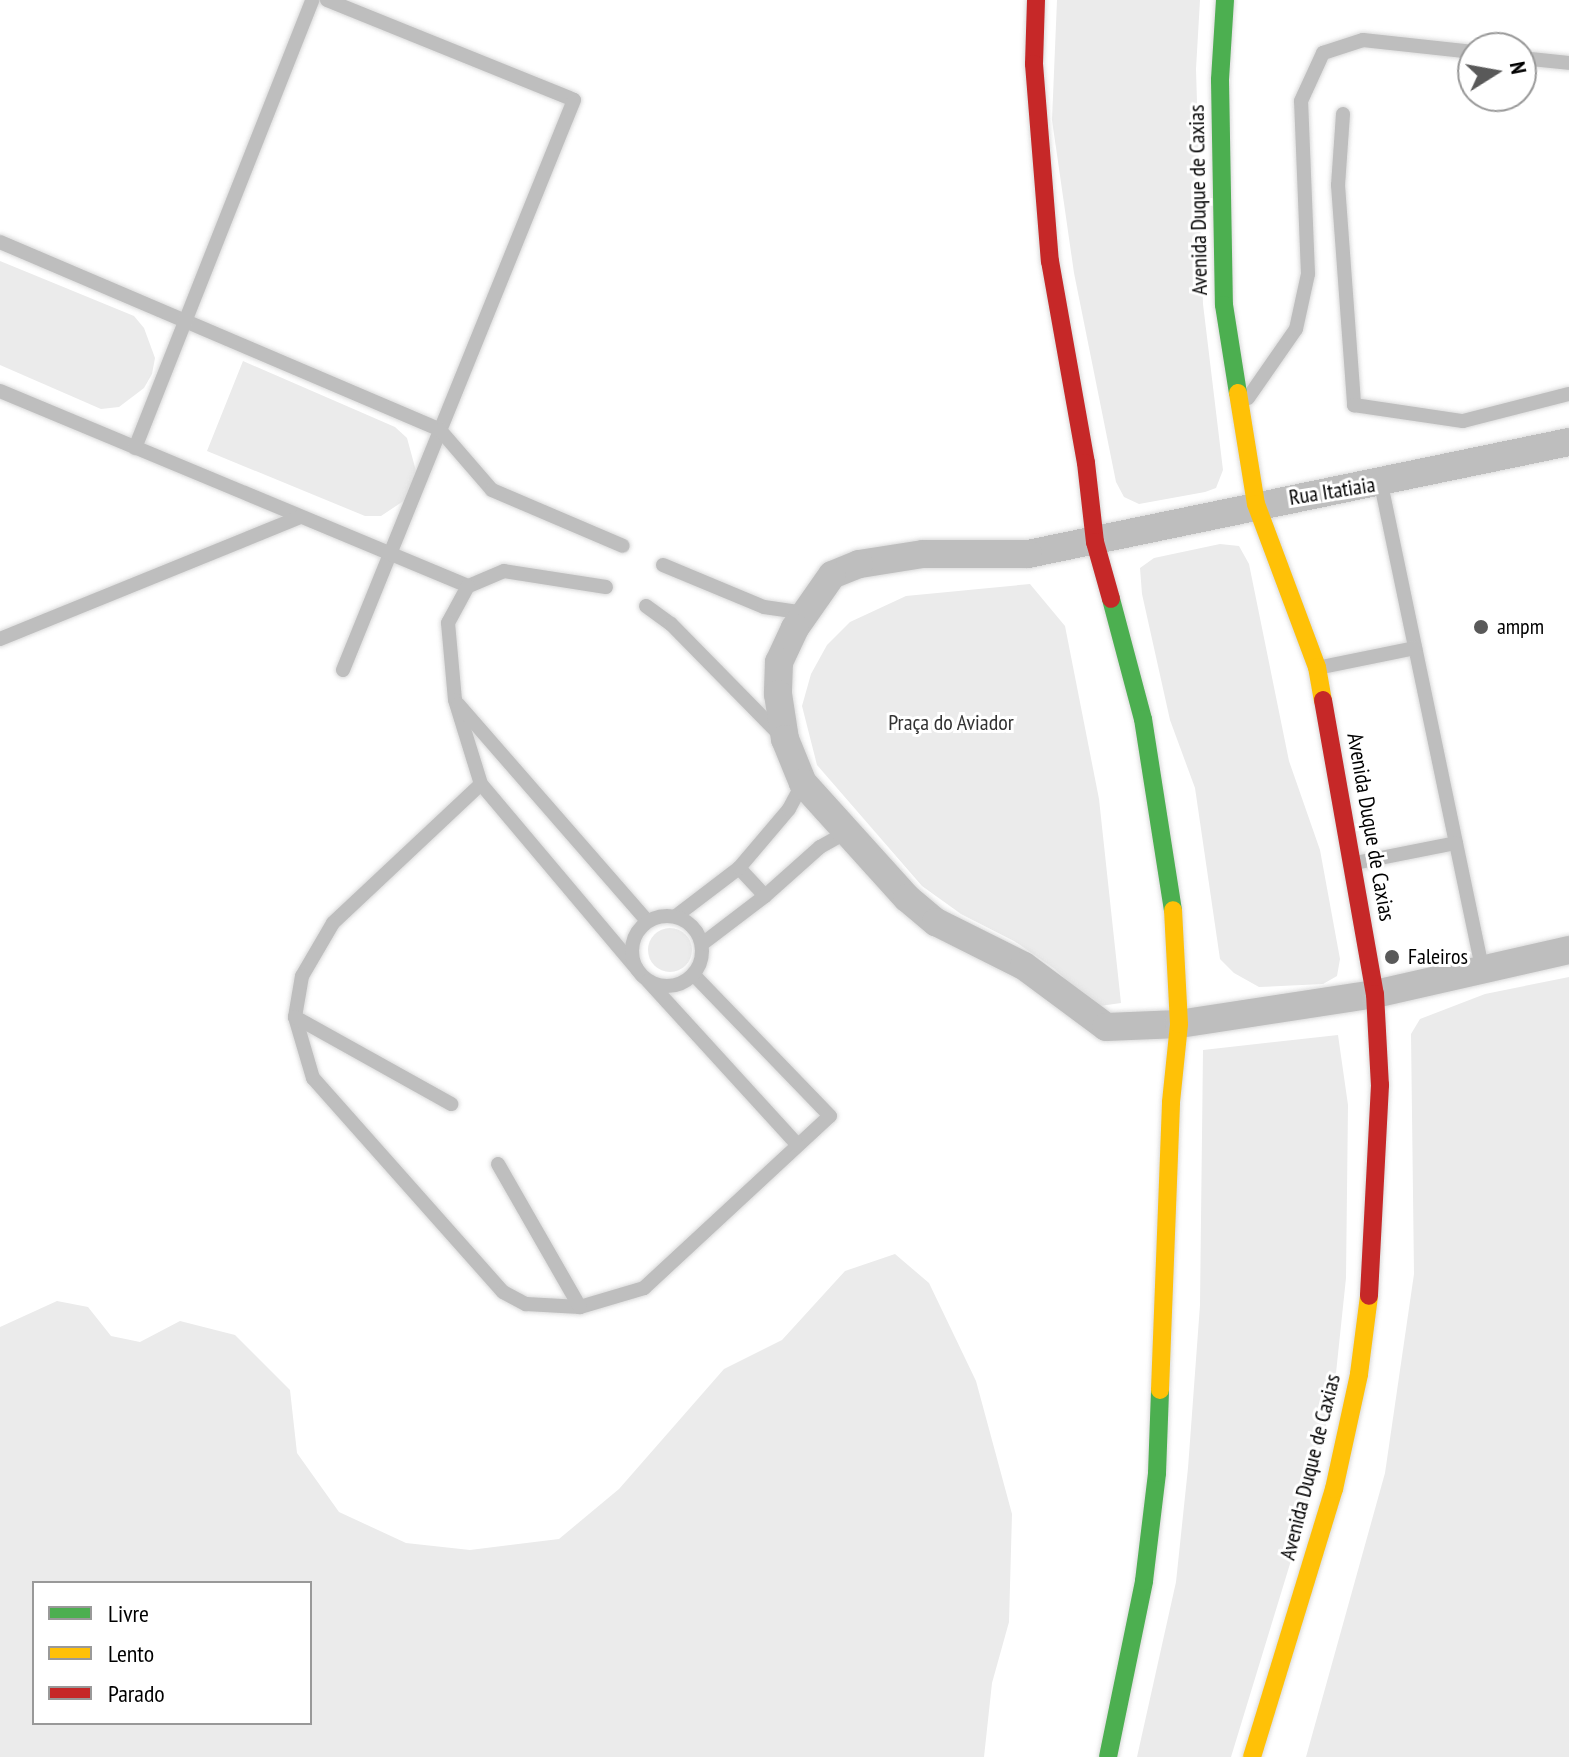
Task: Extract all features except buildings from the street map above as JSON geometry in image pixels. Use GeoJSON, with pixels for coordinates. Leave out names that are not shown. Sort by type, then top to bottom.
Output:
{"type":"FeatureCollection","features":[{"type":"Feature","properties":{"kind":"main road"},"geometry":{"type":"LineString","coordinates":[[1036,0],[1034,64],[1050,261],[1086,463],[1095,542],[1143,719],[1157,795],[1177,949],[1179,1024],[1171,1102],[1157,1473],[1144,1581],[1108,1757]]}},
{"type":"Feature","properties":{"kind":"main road","name":"Avenida Duque de Caxias"},"geometry":{"type":"LineString","coordinates":[[1225,0],[1220,80],[1224,305],[1256,504],[1317,667],[1375,994],[1380,1085],[1371,1280],[1359,1374],[1334,1489],[1252,1757]]}},
{"type":"Feature","properties":{"kind":"street","name":"Rua Itatiaia"},"geometry":{"type":"LineString","coordinates":[[1569,442],[1381,484],[1256,504],[1095,542],[1028,554],[923,554],[859,564],[832,575],[805,613],[779,662],[778,694],[785,739],[803,783],[907,898],[936,922],[1024,966],[1106,1027],[1179,1024],[1375,994],[1482,967],[1569,950]]}},
{"type":"Feature","properties":{"kind":"lane"},"geometry":{"type":"LineString","coordinates":[[135,448],[312,0]]}},
{"type":"Feature","properties":{"kind":"lane"},"geometry":{"type":"LineString","coordinates":[[327,0],[574,100],[343,670]]}},
{"type":"Feature","properties":{"kind":"lane"},"geometry":{"type":"LineString","coordinates":[[1240,409],[1296,329],[1308,274],[1301,101],[1323,53],[1363,40],[1457,50]]}},
{"type":"Feature","properties":{"kind":"lane"},"geometry":{"type":"LineString","coordinates":[[1537,60],[1569,63]]}},
{"type":"Feature","properties":{"kind":"lane"},"geometry":{"type":"LineString","coordinates":[[1343,114],[1338,185],[1354,405],[1463,421],[1569,394]]}},
{"type":"Feature","properties":{"kind":"lane"},"geometry":{"type":"LineString","coordinates":[[0,242],[440,430],[492,490],[623,546]]}},
{"type":"Feature","properties":{"kind":"lane"},"geometry":{"type":"LineString","coordinates":[[0,391],[468,586]]}},
{"type":"Feature","properties":{"kind":"lane"},"geometry":{"type":"LineString","coordinates":[[1381,484],[1482,967]]}},
{"type":"Feature","properties":{"kind":"lane"},"geometry":{"type":"LineString","coordinates":[[0,639],[300,517]]}},
{"type":"Feature","properties":{"kind":"lane"},"geometry":{"type":"LineString","coordinates":[[663,565],[764,607],[805,613]]}},
{"type":"Feature","properties":{"kind":"lane"},"geometry":{"type":"LineString","coordinates":[[606,587],[504,571],[468,586],[448,623],[455,700],[481,784],[637,969],[798,1145]]}},
{"type":"Feature","properties":{"kind":"lane"},"geometry":{"type":"LineString","coordinates":[[646,606],[671,624],[785,739]]}},
{"type":"Feature","properties":{"kind":"lane"},"geometry":{"type":"LineString","coordinates":[[1317,667],[1415,648]]}},
{"type":"Feature","properties":{"kind":"lane"},"geometry":{"type":"LineString","coordinates":[[455,700],[647,921]]}},
{"type":"Feature","properties":{"kind":"lane"},"geometry":{"type":"LineString","coordinates":[[676,916],[739,868],[789,809],[803,783]]}},
{"type":"Feature","properties":{"kind":"lane"},"geometry":{"type":"LineString","coordinates":[[481,784],[333,923],[302,976],[295,1017],[313,1078],[503,1292],[526,1304],[580,1307],[644,1288],[830,1116],[694,975]]}},
{"type":"Feature","properties":{"kind":"lane"},"geometry":{"type":"LineString","coordinates":[[702,944],[765,896],[820,847],[845,833]]}},
{"type":"Feature","properties":{"kind":"lane"},"geometry":{"type":"LineString","coordinates":[[1354,863],[1456,843]]}},
{"type":"Feature","properties":{"kind":"lane"},"geometry":{"type":"LineString","coordinates":[[739,868],[765,896]]}},
{"type":"Feature","properties":{"kind":"lane"},"geometry":{"type":"LineString","coordinates":[[637,969],[632,949],[639,929],[647,921],[666,915],[676,916],[693,926],[702,944],[703,955],[694,975],[667,987],[648,981]]}},
{"type":"Feature","properties":{"kind":"lane"},"geometry":{"type":"LineString","coordinates":[[295,1017],[451,1104]]}},
{"type":"Feature","properties":{"kind":"lane"},"geometry":{"type":"LineString","coordinates":[[498,1164],[580,1307]]}},
{"type":"Feature","properties":{"kind":"green space"},"geometry":{"type":"Polygon","coordinates":[[[1057,0],[1200,0],[1196,69],[1203,304],[1223,470],[1216,488],[1205,492],[1139,504],[1124,497],[1116,482],[1074,273],[1052,120],[1057,0]]]}},
{"type":"Feature","properties":{"kind":"green space"},"geometry":{"type":"Polygon","coordinates":[[[0,261],[134,316],[144,328],[155,358],[152,374],[144,388],[119,407],[101,409],[0,365],[0,261]]]}},
{"type":"Feature","properties":{"kind":"green space"},"geometry":{"type":"Polygon","coordinates":[[[243,361],[395,427],[407,438],[416,471],[405,500],[381,516],[365,516],[207,451],[243,361]]]}},
{"type":"Feature","properties":{"kind":"green space"},"geometry":{"type":"Polygon","coordinates":[[[1220,544],[1239,546],[1249,564],[1289,761],[1320,850],[1340,959],[1337,976],[1323,984],[1259,987],[1234,973],[1220,959],[1195,788],[1170,720],[1142,594],[1140,568],[1154,558],[1220,544]]]}},
{"type":"Feature","properties":{"kind":"green space","name":"Praça do Aviador"},"geometry":{"type":"Polygon","coordinates":[[[1030,584],[1065,626],[1099,799],[1121,1003],[1093,1007],[1055,969],[1014,941],[961,914],[922,886],[817,765],[802,706],[811,674],[827,645],[850,622],[906,596],[1030,584]]]}},
{"type":"Feature","properties":{"kind":"green space"},"geometry":{"type":"Polygon","coordinates":[[[670,928],[686,934],[692,950],[686,966],[670,972],[654,966],[648,950],[654,934],[670,928]]]}},
{"type":"Feature","properties":{"kind":"green space"},"geometry":{"type":"Polygon","coordinates":[[[1569,977],[1569,1757],[1306,1757],[1385,1473],[1414,1274],[1411,1034],[1420,1019],[1485,994],[1569,977]]]}},
{"type":"Feature","properties":{"kind":"green space"},"geometry":{"type":"Polygon","coordinates":[[[1338,1035],[1348,1105],[1346,1278],[1336,1373],[1315,1482],[1231,1757],[1137,1757],[1176,1582],[1188,1468],[1200,1305],[1203,1050],[1338,1035]]]}},
{"type":"Feature","properties":{"kind":"green space"},"geometry":{"type":"Polygon","coordinates":[[[895,1254],[929,1283],[976,1381],[1012,1514],[1009,1622],[992,1683],[984,1757],[0,1757],[0,1327],[57,1301],[88,1307],[111,1336],[140,1342],[180,1321],[235,1335],[290,1390],[297,1453],[339,1512],[406,1543],[470,1550],[559,1539],[619,1489],[724,1369],[782,1340],[845,1271],[895,1254]]]}},
{"type":"Feature","properties":{"kind":"traffic: fast"},"geometry":{"type":"LineString","coordinates":[[1225,0],[1220,80],[1224,305],[1238,393]]}},
{"type":"Feature","properties":{"kind":"traffic: fast"},"geometry":{"type":"LineString","coordinates":[[1111,599],[1143,719],[1173,910]]}},
{"type":"Feature","properties":{"kind":"traffic: fast"},"geometry":{"type":"LineString","coordinates":[[1108,1757],[1144,1581],[1157,1473],[1160,1390]]}},
{"type":"Feature","properties":{"kind":"traffic: slow"},"geometry":{"type":"LineString","coordinates":[[1238,393],[1256,504],[1317,667],[1323,700]]}},
{"type":"Feature","properties":{"kind":"traffic: slow"},"geometry":{"type":"LineString","coordinates":[[1160,1390],[1171,1102],[1179,1024],[1173,910]]}},
{"type":"Feature","properties":{"kind":"traffic: slow"},"geometry":{"type":"LineString","coordinates":[[1252,1757],[1334,1489],[1359,1374],[1369,1296]]}},
{"type":"Feature","properties":{"kind":"traffic: jam"},"geometry":{"type":"LineString","coordinates":[[1036,0],[1034,64],[1050,261],[1086,463],[1095,542],[1111,599]]}},
{"type":"Feature","properties":{"kind":"traffic: jam"},"geometry":{"type":"LineString","coordinates":[[1323,700],[1375,994],[1380,1085],[1369,1296]]}},
{"type":"Feature","properties":{"kind":"place","name":"ampm"},"geometry":{"type":"Point","coordinates":[1481,627]}},
{"type":"Feature","properties":{"kind":"place","name":"Faleiros"},"geometry":{"type":"Point","coordinates":[1392,957]}}]}
